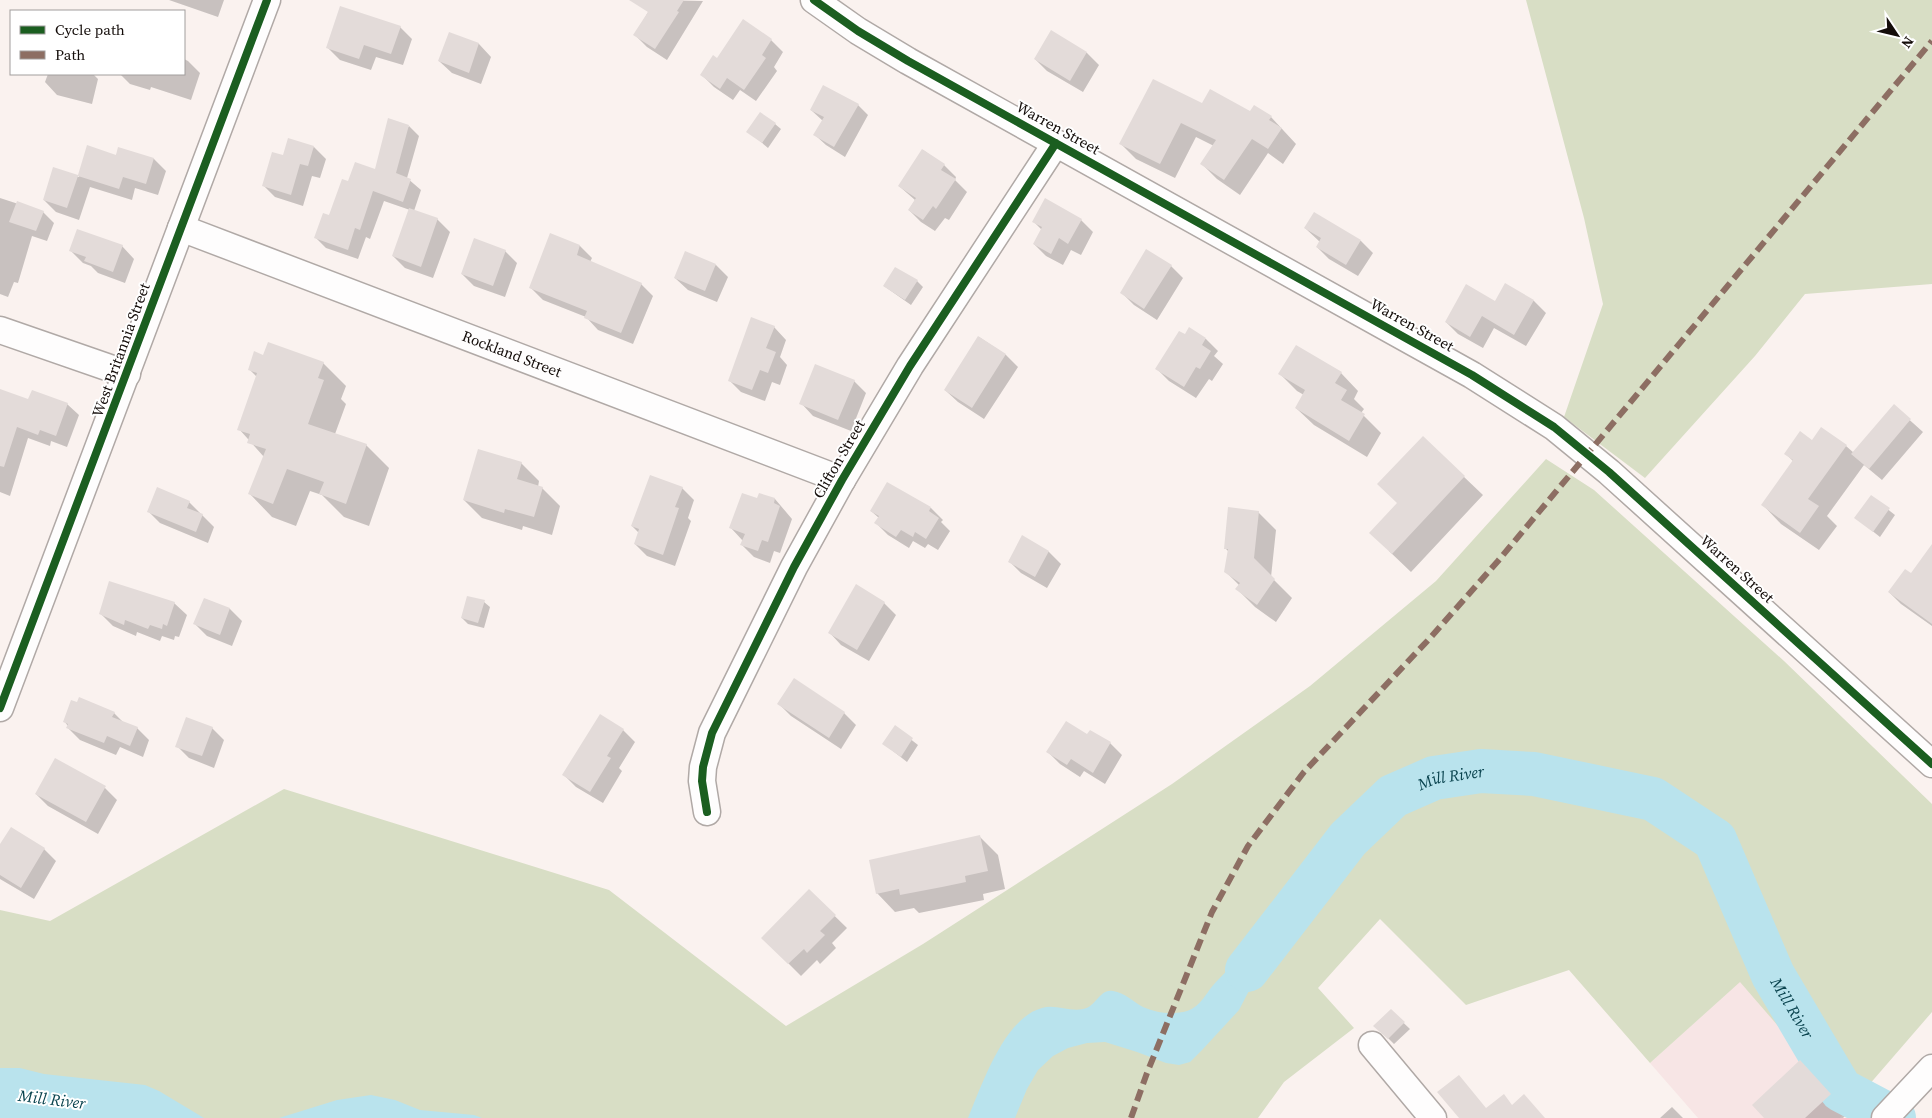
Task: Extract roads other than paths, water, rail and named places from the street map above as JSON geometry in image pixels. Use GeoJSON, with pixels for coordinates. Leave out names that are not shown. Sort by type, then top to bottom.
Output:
{"type":"FeatureCollection","features":[{"type":"Feature","properties":{"kind":"street","name":"West Britannia Street"},"geometry":{"type":"LineString","coordinates":[[0,708],[267,0]]}},
{"type":"Feature","properties":{"kind":"street","name":"Warren Street"},"geometry":{"type":"LineString","coordinates":[[814,0],[881,46],[1434,352],[1554,427],[1609,472],[1932,764]]}},
{"type":"Feature","properties":{"kind":"street","name":"Clifton Street"},"geometry":{"type":"LineString","coordinates":[[707,812],[703,796],[703,767],[715,725],[794,567],[842,480],[910,366],[1056,143]]}},
{"type":"Feature","properties":{"kind":"street","name":"Rockland Street"},"geometry":{"type":"LineString","coordinates":[[181,228],[842,480]]}},
{"type":"Feature","properties":{"kind":"street"},"geometry":{"type":"LineString","coordinates":[[0,330],[127,374]]}},
{"type":"Feature","properties":{"kind":"street"},"geometry":{"type":"LineString","coordinates":[[1372,1045],[1433,1118]]}},
{"type":"Feature","properties":{"kind":"street"},"geometry":{"type":"LineString","coordinates":[[1884,1118],[1932,1068]]}},
{"type":"Feature","properties":{"kind":"water"},"geometry":{"type":"Polygon","coordinates":[[[1299,894],[1239,1010],[1190,1062],[1179,1065],[1166,1063],[1105,1042],[1087,1043],[1068,1048],[1053,1056],[1038,1070],[1027,1089],[1015,1118],[968,1118],[996,1054],[1016,1025],[1028,1014],[1047,1007],[1073,1010],[1087,1008],[1101,995],[1109,991],[1121,993],[1143,1007],[1159,1012],[1176,1013],[1192,1009],[1299,894]]]}},
{"type":"Feature","properties":{"kind":"water"},"geometry":{"type":"Polygon","coordinates":[[[0,1068],[20,1068],[44,1074],[145,1085],[159,1091],[204,1118],[0,1118],[0,1068]]]}},
{"type":"Feature","properties":{"kind":"water"},"geometry":{"type":"Polygon","coordinates":[[[371,1095],[395,1100],[420,1110],[474,1115],[482,1118],[279,1118],[337,1100],[371,1095]]]}},
{"type":"Feature","properties":{"kind":"waterway","name":"Mill River"},"geometry":{"type":"LineString","coordinates":[[1247,970],[1348,839],[1393,796],[1434,778],[1481,771],[1534,774],[1653,799],[1715,840],[1773,975],[1841,1090],[1894,1118]]}}]}
